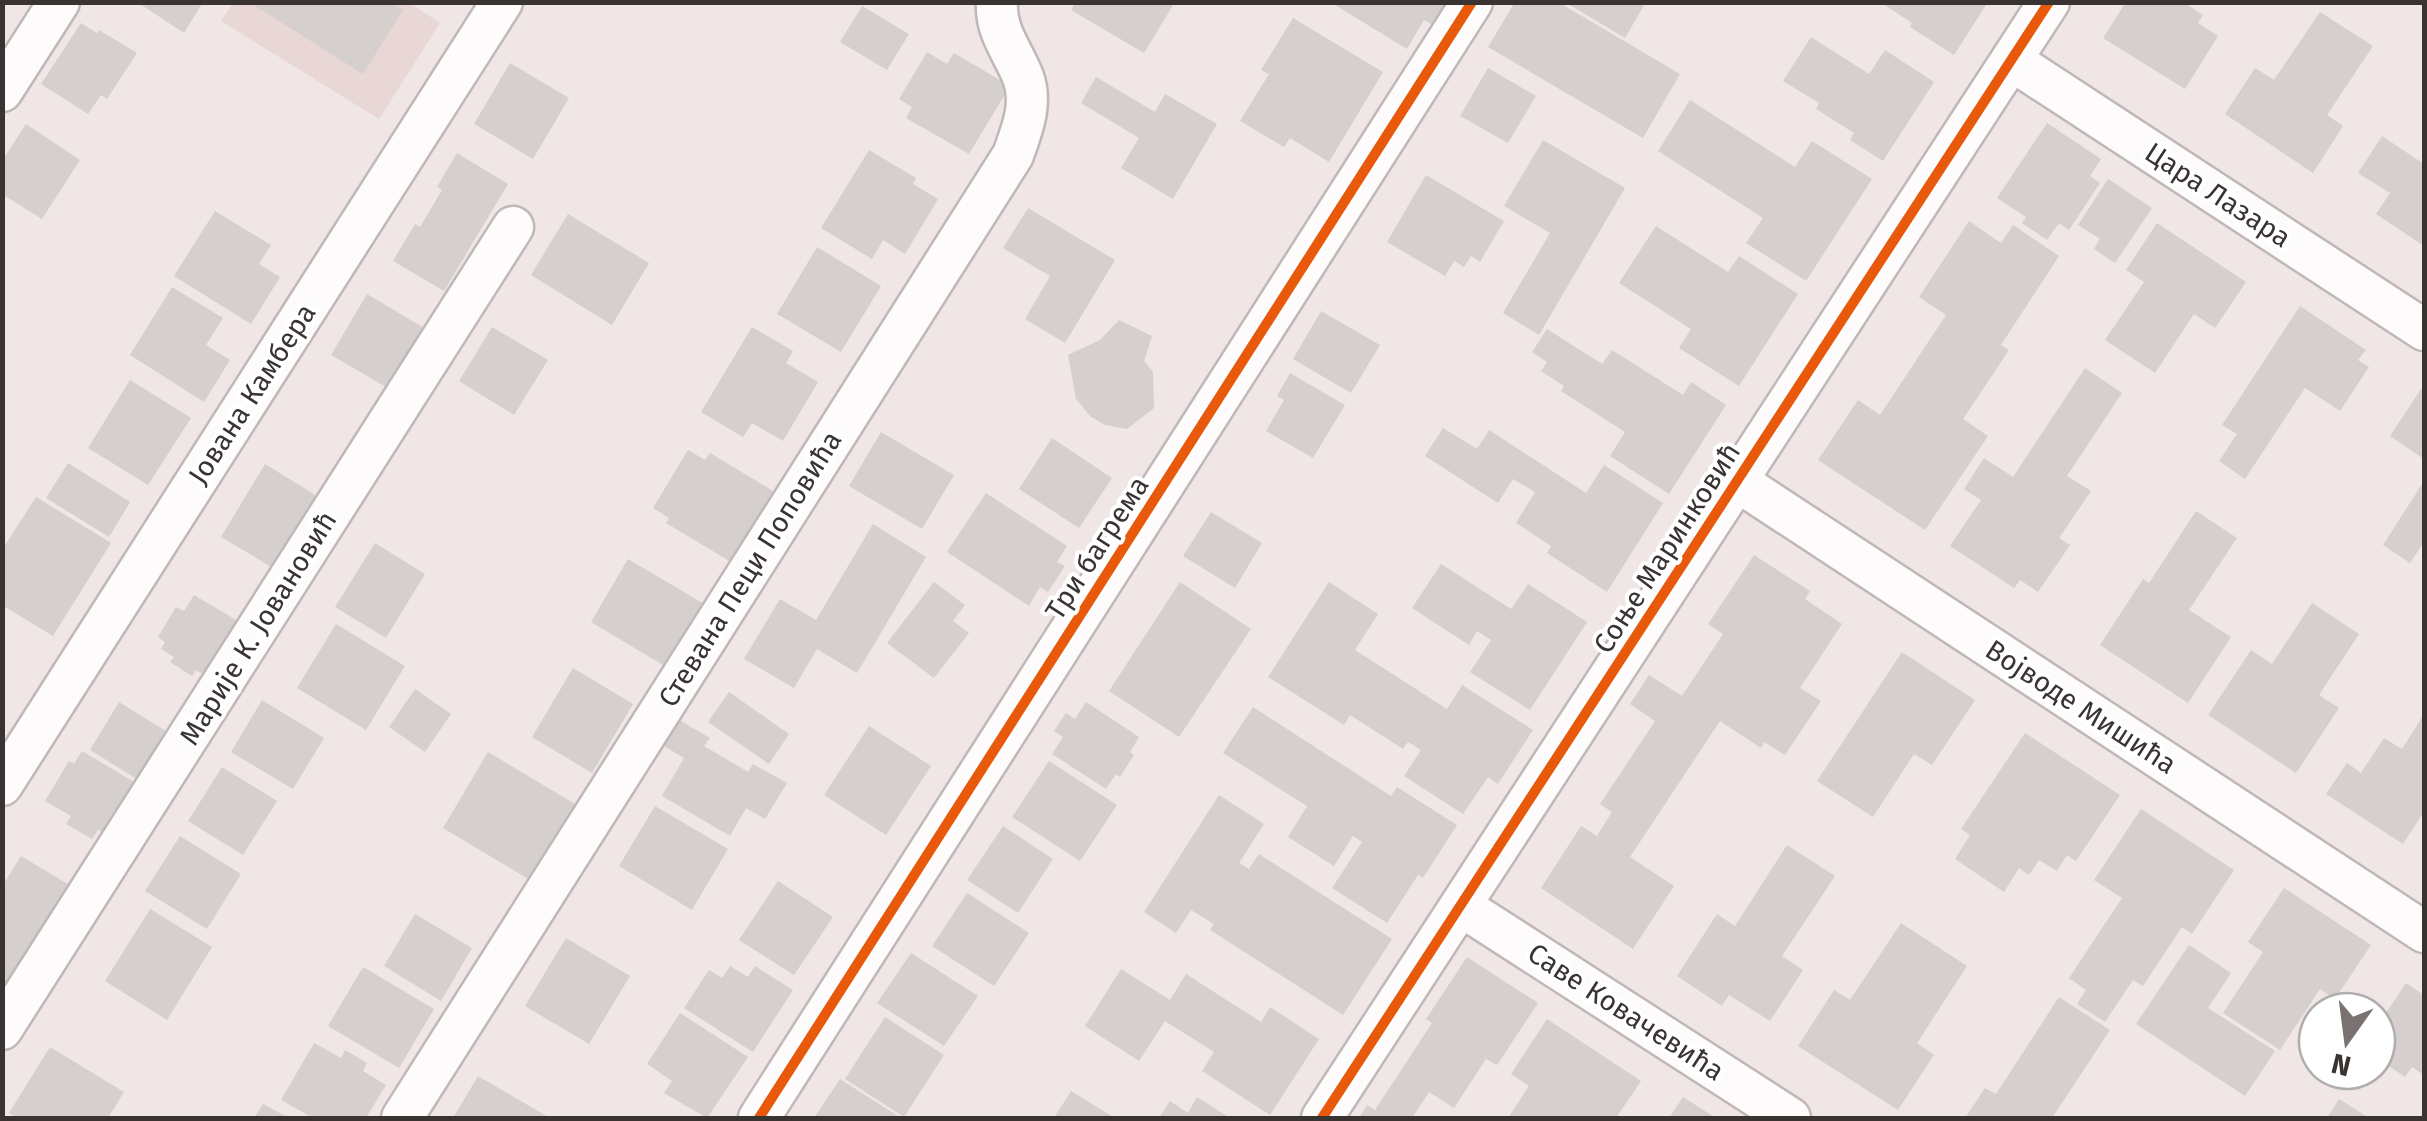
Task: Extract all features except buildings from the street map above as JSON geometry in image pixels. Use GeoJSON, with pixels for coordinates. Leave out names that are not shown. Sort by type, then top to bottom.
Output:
{"type":"FeatureCollection","features":[{"type":"Feature","properties":{"kind":"street"},"geometry":{"type":"LineString","coordinates":[[2,91],[59,2]]}},
{"type":"Feature","properties":{"kind":"street","name":"Јована Камбера"},"geometry":{"type":"LineString","coordinates":[[2,784],[502,2]]}},
{"type":"Feature","properties":{"kind":"street","name":"Стевана Пеци Поповића"},"geometry":{"type":"LineString","coordinates":[[402,1118],[1012,155],[1026,119],[1024,80],[1002,38],[997,2]]}},
{"type":"Feature","properties":{"kind":"street","name":"Три багрема"},"geometry":{"type":"LineString","coordinates":[[759,1118],[1472,2]]}},
{"type":"Feature","properties":{"kind":"street","name":"Соње Маринковић"},"geometry":{"type":"LineString","coordinates":[[1322,1118],[2049,2]]}},
{"type":"Feature","properties":{"kind":"street","name":"Цара Лазара"},"geometry":{"type":"LineString","coordinates":[[2011,60],[2424,330]]}},
{"type":"Feature","properties":{"kind":"street","name":"Марије К. Јовановић"},"geometry":{"type":"LineString","coordinates":[[2,1029],[513,227]]}},
{"type":"Feature","properties":{"kind":"street","name":"Војводе Мишића"},"geometry":{"type":"LineString","coordinates":[[1738,481],[2424,932]]}},
{"type":"Feature","properties":{"kind":"street","name":"Саве Ковачевића"},"geometry":{"type":"LineString","coordinates":[[1461,906],[1790,1118]]}},
{"type":"Feature","properties":{"kind":"shaded area"},"geometry":{"type":"Polygon","coordinates":[[[408,2],[440,23],[379,119],[221,21],[233,3],[408,2]]]}},
{"type":"Feature","properties":{"kind":"cycle path"},"geometry":{"type":"LineString","coordinates":[[759,1118],[1472,2]]}},
{"type":"Feature","properties":{"kind":"cycle path"},"geometry":{"type":"LineString","coordinates":[[1322,1118],[2049,2]]}}]}
